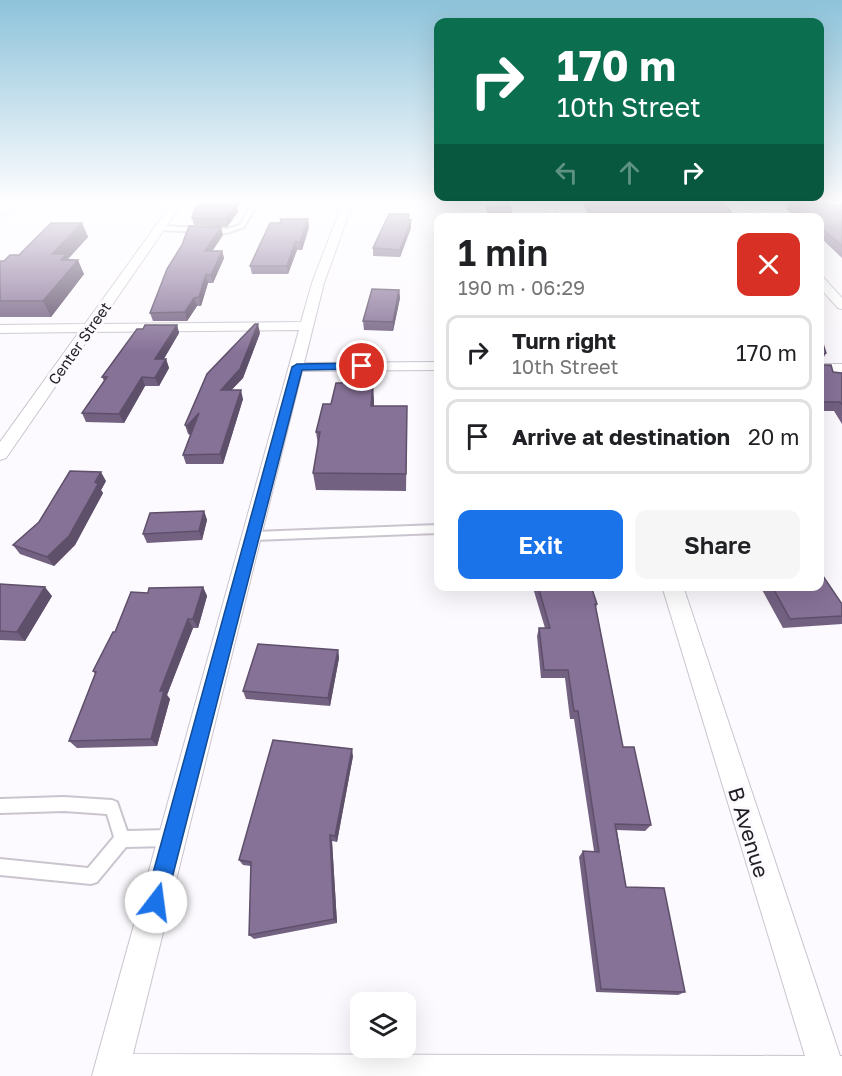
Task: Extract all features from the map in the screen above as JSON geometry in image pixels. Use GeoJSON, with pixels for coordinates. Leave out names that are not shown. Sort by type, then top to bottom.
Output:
{"type":"FeatureCollection","features":[{"type":"Feature","properties":{"kind":"street","name":"Center Street"},"geometry":{"type":"LineString","coordinates":[[0,454],[142,252]]}},
{"type":"Feature","properties":{"kind":"street"},"geometry":{"type":"LineString","coordinates":[[329,252],[318,283],[110,1074],[833,1074]]}},
{"type":"Feature","properties":{"kind":"street"},"geometry":{"type":"LineString","coordinates":[[824,285],[842,305]]}},
{"type":"Feature","properties":{"kind":"street"},"geometry":{"type":"LineString","coordinates":[[0,328],[307,326]]}},
{"type":"Feature","properties":{"kind":"street"},"geometry":{"type":"LineString","coordinates":[[297,367],[434,366]]}},
{"type":"Feature","properties":{"kind":"street"},"geometry":{"type":"LineString","coordinates":[[824,368],[842,368]]}},
{"type":"Feature","properties":{"kind":"street","name":"B Avenue"},"geometry":{"type":"LineString","coordinates":[[674,591],[788,954],[833,1074]]}},
{"type":"Feature","properties":{"kind":"lane"},"geometry":{"type":"LineString","coordinates":[[252,536],[434,529]]}},
{"type":"Feature","properties":{"kind":"lane"},"geometry":{"type":"LineString","coordinates":[[0,806],[64,804],[112,807],[122,839]]}},
{"type":"Feature","properties":{"kind":"lane"},"geometry":{"type":"LineString","coordinates":[[0,867],[91,876],[122,839],[172,838]]}},
{"type":"Feature","properties":{"kind":"building"},"geometry":{"type":"Polygon","coordinates":[[[22,252],[54,252],[52,254],[66,254],[61,260],[78,260],[43,301],[0,301],[0,261],[4,261],[10,255],[19,255],[22,252]]]}},
{"type":"Feature","properties":{"kind":"building"},"geometry":{"type":"Polygon","coordinates":[[[177,252],[221,252],[211,275],[206,274],[199,297],[194,298],[185,312],[150,313],[167,269],[177,252]]]}},
{"type":"Feature","properties":{"kind":"building"},"geometry":{"type":"Polygon","coordinates":[[[256,252],[292,252],[287,266],[250,266],[256,252]]]}},
{"type":"Feature","properties":{"kind":"building"},"geometry":{"type":"Polygon","coordinates":[[[372,289],[399,290],[393,322],[363,321],[372,289]]]}},
{"type":"Feature","properties":{"kind":"building"},"geometry":{"type":"Polygon","coordinates":[[[255,324],[258,324],[240,369],[221,390],[241,390],[220,454],[183,455],[199,413],[187,426],[185,425],[207,374],[255,324]]]}},
{"type":"Feature","properties":{"kind":"building"},"geometry":{"type":"Polygon","coordinates":[[[145,325],[177,325],[155,359],[166,359],[155,378],[142,377],[119,414],[82,413],[107,377],[102,377],[137,329],[143,329],[145,325]]]}},
{"type":"Feature","properties":{"kind":"building"},"geometry":{"type":"Polygon","coordinates":[[[824,365],[831,365],[833,372],[842,373],[842,405],[840,402],[824,402],[824,365]]]}},
{"type":"Feature","properties":{"kind":"building"},"geometry":{"type":"Polygon","coordinates":[[[344,379],[365,379],[365,383],[373,383],[371,406],[407,406],[406,474],[313,473],[320,432],[316,432],[323,404],[331,404],[336,383],[342,383],[344,379]]]}},
{"type":"Feature","properties":{"kind":"building"},"geometry":{"type":"Polygon","coordinates":[[[70,471],[101,472],[95,482],[98,484],[69,536],[47,557],[13,545],[39,522],[70,471]]]}},
{"type":"Feature","properties":{"kind":"building"},"geometry":{"type":"Polygon","coordinates":[[[204,511],[199,531],[143,534],[150,513],[204,511]]]}},
{"type":"Feature","properties":{"kind":"building"},"geometry":{"type":"Polygon","coordinates":[[[824,577],[842,604],[842,616],[790,619],[775,591],[824,591],[824,577]]]}},
{"type":"Feature","properties":{"kind":"building"},"geometry":{"type":"Polygon","coordinates":[[[0,584],[45,587],[17,632],[0,631],[0,584]]]}},
{"type":"Feature","properties":{"kind":"building"},"geometry":{"type":"Polygon","coordinates":[[[203,587],[193,619],[188,619],[160,691],[164,691],[151,739],[69,741],[96,672],[93,671],[115,632],[131,592],[148,593],[149,588],[203,587]]]}},
{"type":"Feature","properties":{"kind":"building"},"geometry":{"type":"Polygon","coordinates":[[[539,591],[593,591],[623,747],[634,747],[651,825],[615,824],[626,887],[664,888],[685,992],[601,989],[583,851],[599,852],[578,711],[574,711],[568,670],[544,670],[539,628],[550,628],[539,591]]]}},
{"type":"Feature","properties":{"kind":"building"},"geometry":{"type":"Polygon","coordinates":[[[258,644],[338,650],[328,698],[243,691],[258,644]]]}},
{"type":"Feature","properties":{"kind":"building"},"geometry":{"type":"Polygon","coordinates":[[[273,740],[352,749],[335,836],[330,835],[334,919],[249,935],[251,862],[239,860],[273,740]]]}},
{"type":"Feature","properties":{"kind":"route"},"geometry":{"type":"LineString","coordinates":[[156,902],[297,367],[362,366]]}}]}
